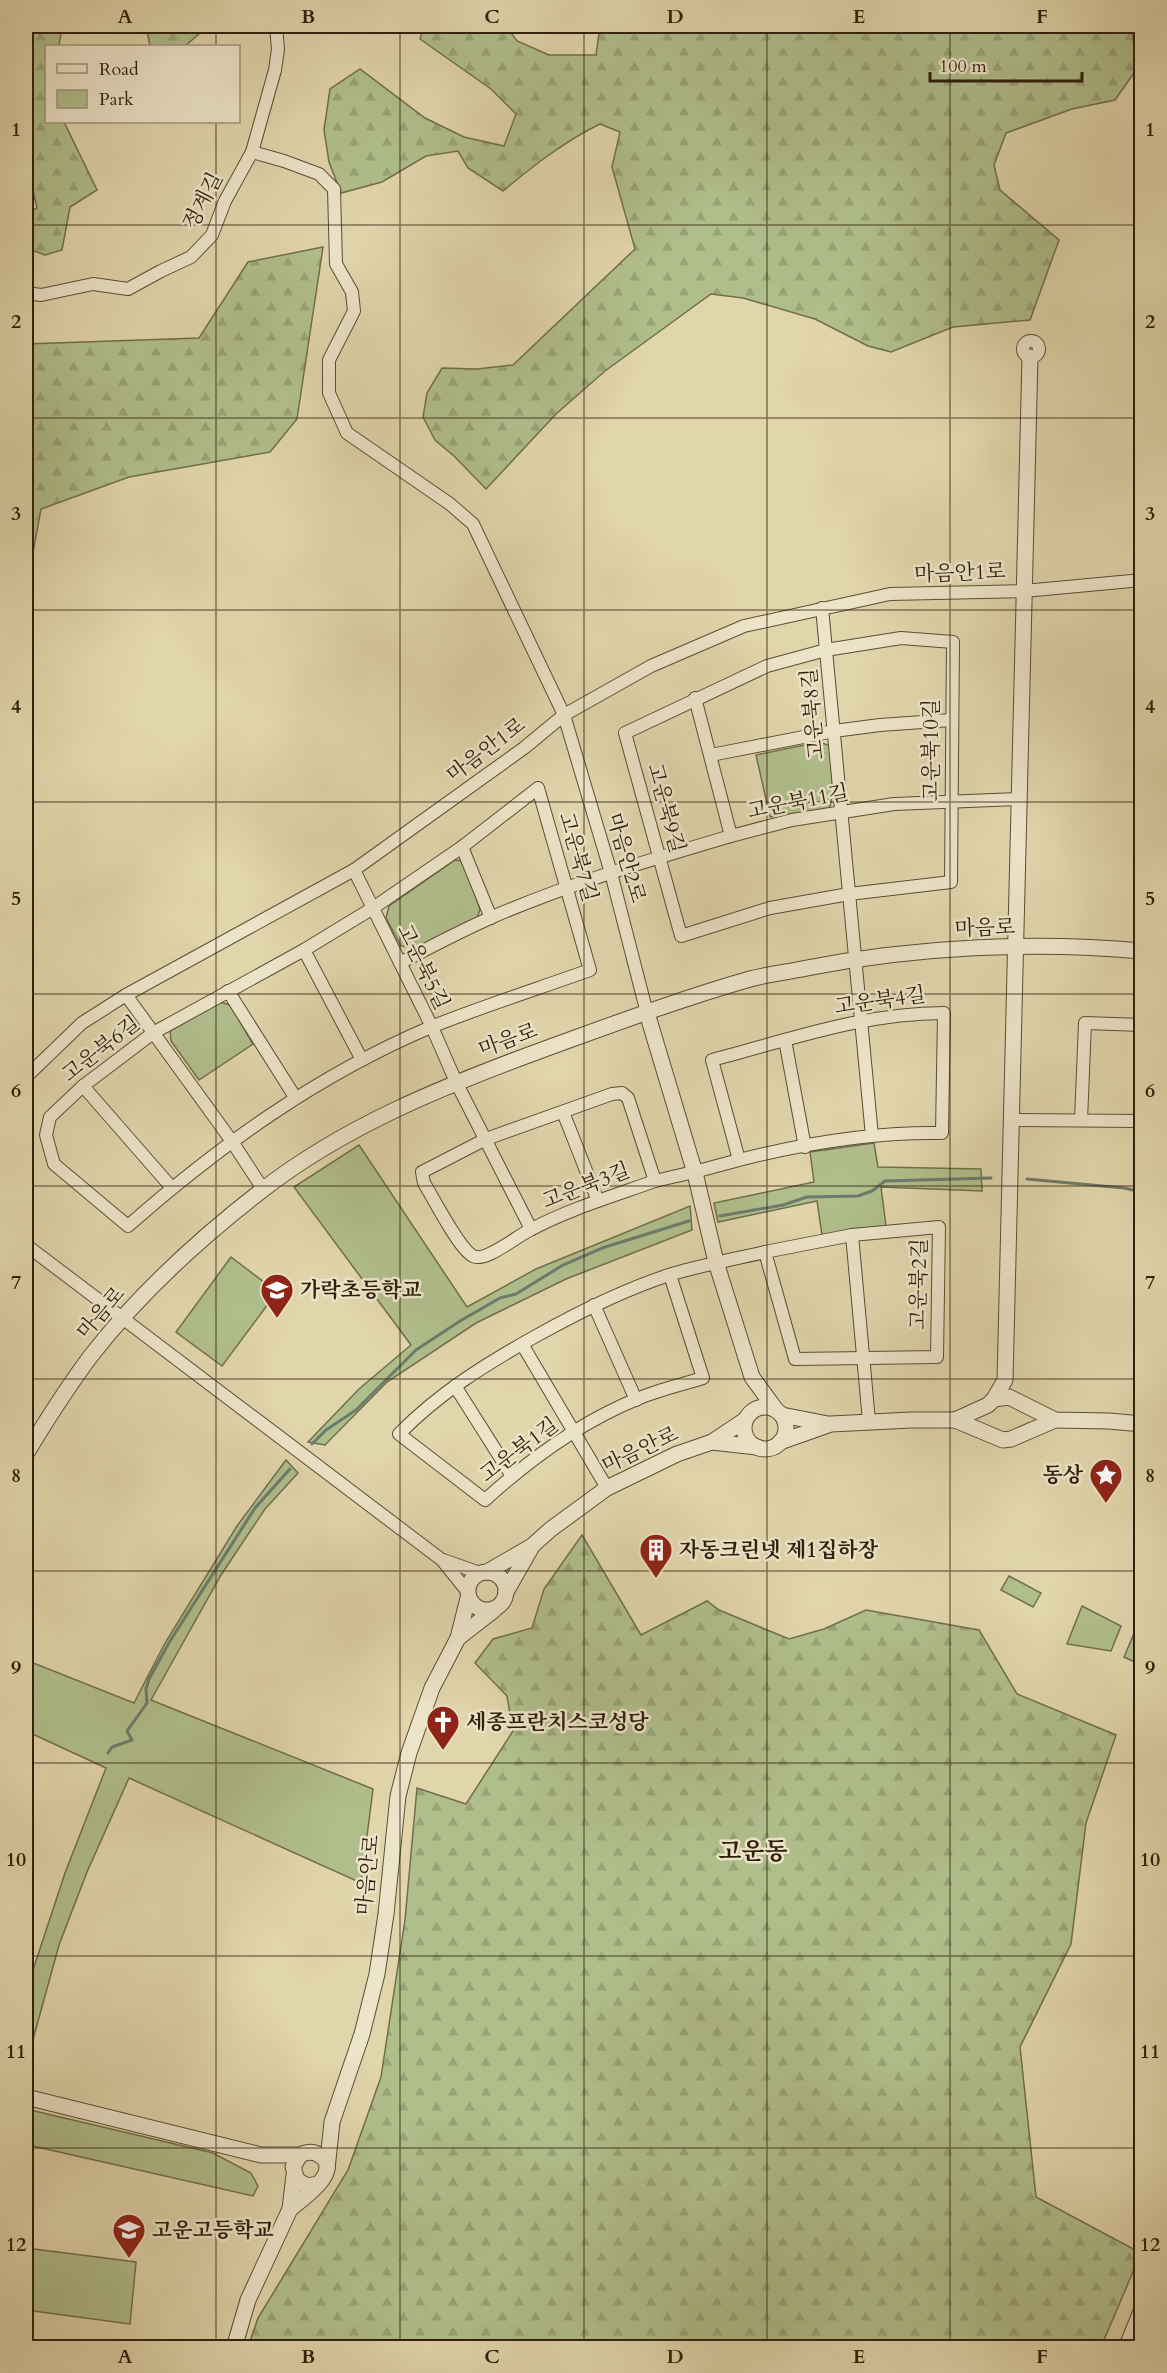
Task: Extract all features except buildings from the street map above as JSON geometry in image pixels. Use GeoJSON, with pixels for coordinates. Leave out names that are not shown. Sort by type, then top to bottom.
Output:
{"type":"FeatureCollection","features":[{"type":"Feature","properties":{"kind":"street","name":"정계길"},"geometry":{"type":"LineString","coordinates":[[26,293],[41,295],[93,284],[128,289],[191,257],[212,235],[225,201],[252,152],[275,70],[278,49],[276,26]]}},
{"type":"Feature","properties":{"kind":"street","name":"마음안2로"},"geometry":{"type":"LineString","coordinates":[[252,152],[284,160],[319,174],[334,189],[336,264],[352,292],[354,311],[329,360],[329,393],[347,433],[450,504],[473,524],[564,715],[610,873],[647,1013]]}},
{"type":"Feature","properties":{"kind":"street"},"geometry":{"type":"LineString","coordinates":[[1030,357],[1005,1380],[984,1413],[984,1423],[994,1438],[1003,1440],[1011,1440],[1055,1420],[1142,1424]]}},
{"type":"Feature","properties":{"kind":"street","name":"마음안1로"},"geometry":{"type":"LineString","coordinates":[[26,1077],[82,1023],[126,995],[354,870],[507,760],[564,715],[651,666],[744,626],[890,594],[1024,591],[1142,580]]}},
{"type":"Feature","properties":{"kind":"street","name":"고운북8길"},"geometry":{"type":"LineString","coordinates":[[822,608],[872,1136]]}},
{"type":"Feature","properties":{"kind":"street","name":"고운북10길"},"geometry":{"type":"LineString","coordinates":[[826,650],[901,638],[952,642],[951,882],[849,894]]}},
{"type":"Feature","properties":{"kind":"street","name":"고운북9길"},"geometry":{"type":"LineString","coordinates":[[826,650],[767,666],[625,733],[681,936],[770,908],[849,894]]}},
{"type":"Feature","properties":{"kind":"street","name":"고운북11길"},"geometry":{"type":"LineString","coordinates":[[695,698],[731,836],[792,820],[894,804],[1019,799]]}},
{"type":"Feature","properties":{"kind":"street"},"geometry":{"type":"LineString","coordinates":[[711,755],[834,731],[951,720]]}},
{"type":"Feature","properties":{"kind":"street","name":"고운북7길"},"geometry":{"type":"LineString","coordinates":[[373,908],[462,847],[538,788],[590,970],[432,1027]]}},
{"type":"Feature","properties":{"kind":"street"},"geometry":{"type":"LineString","coordinates":[[400,963],[491,918],[566,889],[731,836]]}},
{"type":"Feature","properties":{"kind":"street"},"geometry":{"type":"LineString","coordinates":[[462,847],[491,918]]}},
{"type":"Feature","properties":{"kind":"street","name":"고운북5길"},"geometry":{"type":"LineString","coordinates":[[354,870],[432,1027],[456,1082],[531,1229]]}},
{"type":"Feature","properties":{"kind":"street","name":"고운북6길"},"geometry":{"type":"LineString","coordinates":[[373,908],[304,950],[153,1033],[83,1086],[50,1117],[46,1135],[54,1164],[128,1226],[231,1140],[295,1097],[362,1060],[432,1027]]}},
{"type":"Feature","properties":{"kind":"street","name":"마음로"},"geometry":{"type":"LineString","coordinates":[[26,1454],[49,1415],[90,1357],[138,1301],[218,1226],[263,1189],[334,1143],[456,1082],[647,1013],[753,979],[855,959],[944,951],[1016,948],[1142,951]]}},
{"type":"Feature","properties":{"kind":"street"},"geometry":{"type":"LineString","coordinates":[[304,950],[362,1060]]}},
{"type":"Feature","properties":{"kind":"street"},"geometry":{"type":"LineString","coordinates":[[228,992],[295,1097]]}},
{"type":"Feature","properties":{"kind":"street"},"geometry":{"type":"LineString","coordinates":[[126,995],[231,1140],[263,1189]]}},
{"type":"Feature","properties":{"kind":"street"},"geometry":{"type":"LineString","coordinates":[[647,1013],[695,1173],[716,1262],[752,1377],[784,1421],[785,1432],[780,1442]]}},
{"type":"Feature","properties":{"kind":"street","name":"고운북4길"},"geometry":{"type":"LineString","coordinates":[[655,1181],[695,1173],[739,1160],[805,1147],[906,1132],[942,1133],[944,1013],[892,1016],[861,1021],[712,1060],[739,1160]]}},
{"type":"Feature","properties":{"kind":"street"},"geometry":{"type":"LineString","coordinates":[[1081,1120],[1085,1023],[1142,1025]]}},
{"type":"Feature","properties":{"kind":"street"},"geometry":{"type":"LineString","coordinates":[[785,1040],[805,1147]]}},
{"type":"Feature","properties":{"kind":"street"},"geometry":{"type":"LineString","coordinates":[[83,1086],[171,1188]]}},
{"type":"Feature","properties":{"kind":"street","name":"고운북3길"},"geometry":{"type":"LineString","coordinates":[[612,1094],[622,1094],[628,1098],[655,1181],[598,1201],[531,1229],[483,1258],[473,1257],[463,1246],[424,1183],[422,1172],[486,1139],[563,1112],[612,1094]]}},
{"type":"Feature","properties":{"kind":"street"},"geometry":{"type":"LineString","coordinates":[[563,1112],[598,1201]]}},
{"type":"Feature","properties":{"kind":"street"},"geometry":{"type":"LineString","coordinates":[[1011,1120],[1142,1121]]}},
{"type":"Feature","properties":{"kind":"street","name":"고운북2길"},"geometry":{"type":"LineString","coordinates":[[716,1262],[765,1252],[852,1235],[939,1227],[937,1357],[795,1359],[765,1252]]}},
{"type":"Feature","properties":{"kind":"street"},"geometry":{"type":"LineString","coordinates":[[852,1235],[869,1421]]}},
{"type":"Feature","properties":{"kind":"street"},"geometry":{"type":"LineString","coordinates":[[26,1245],[442,1560],[476,1608],[494,1610]]}},
{"type":"Feature","properties":{"kind":"street","name":"고운북1길"},"geometry":{"type":"LineString","coordinates":[[670,1275],[703,1378],[636,1400],[574,1432],[512,1476],[485,1500],[399,1434],[421,1411],[455,1386],[522,1344],[594,1305],[670,1275],[716,1262]]}},
{"type":"Feature","properties":{"kind":"street"},"geometry":{"type":"LineString","coordinates":[[594,1305],[636,1400]]}},
{"type":"Feature","properties":{"kind":"street"},"geometry":{"type":"LineString","coordinates":[[522,1344],[607,1488]]}},
{"type":"Feature","properties":{"kind":"street"},"geometry":{"type":"LineString","coordinates":[[752,1377],[744,1433],[757,1448]]}},
{"type":"Feature","properties":{"kind":"street"},"geometry":{"type":"LineString","coordinates":[[1005,1380],[1026,1413],[1027,1421],[1019,1435]]}},
{"type":"Feature","properties":{"kind":"street"},"geometry":{"type":"LineString","coordinates":[[455,1386],[512,1476]]}},
{"type":"Feature","properties":{"kind":"street"},"geometry":{"type":"LineString","coordinates":[[955,1419],[1001,1397],[1019,1402],[1055,1420]]}},
{"type":"Feature","properties":{"kind":"street"},"geometry":{"type":"LineString","coordinates":[[712,1442],[765,1407],[779,1413],[831,1424]]}},
{"type":"Feature","properties":{"kind":"street"},"geometry":{"type":"LineString","coordinates":[[712,1442],[770,1448],[780,1442],[831,1424],[869,1421],[955,1419],[988,1432]]}},
{"type":"Feature","properties":{"kind":"street","name":"마음안로"},"geometry":{"type":"LineString","coordinates":[[532,1546],[551,1529],[607,1488],[671,1456],[712,1442]]}},
{"type":"Feature","properties":{"kind":"street"},"geometry":{"type":"LineString","coordinates":[[458,1638],[471,1580],[532,1546]]}},
{"type":"Feature","properties":{"kind":"street"},"geometry":{"type":"LineString","coordinates":[[458,1638],[503,1603],[506,1592],[532,1546]]}},
{"type":"Feature","properties":{"kind":"street"},"geometry":{"type":"LineString","coordinates":[[442,1560],[498,1576],[506,1592]]}},
{"type":"Feature","properties":{"kind":"street","name":"마음안로"},"geometry":{"type":"LineString","coordinates":[[332,2122],[362,2034],[377,1974],[386,1914],[398,1796],[409,1753],[432,1688],[458,1638]]}},
{"type":"Feature","properties":{"kind":"street"},"geometry":{"type":"LineString","coordinates":[[26,2097],[261,2155],[294,2173],[302,2184],[307,2186],[318,2184]]}},
{"type":"Feature","properties":{"kind":"street"},"geometry":{"type":"LineString","coordinates":[[234,2348],[248,2300],[290,2209],[294,2163],[332,2122]]}},
{"type":"Feature","properties":{"kind":"street"},"geometry":{"type":"LineString","coordinates":[[290,2209],[325,2177],[332,2122]]}},
{"type":"Feature","properties":{"kind":"street"},"geometry":{"type":"LineString","coordinates":[[261,2155],[321,2156],[327,2169]]}},
{"type":"Feature","properties":{"kind":"street"},"geometry":{"type":"LineString","coordinates":[[1126,2348],[1142,2309]]}},
{"type":"Feature","properties":{"kind":"green space"},"geometry":{"type":"Polygon","coordinates":[[[26,26],[62,26],[59,45],[45,45],[45,123],[64,123],[97,190],[70,207],[62,250],[45,255],[26,248],[26,213],[37,208],[31,181],[26,175],[26,26]]]}},
{"type":"Feature","properties":{"kind":"green space"},"geometry":{"type":"Polygon","coordinates":[[[146,26],[208,26],[186,45],[150,45],[146,26]]]}},
{"type":"Feature","properties":{"kind":"green space"},"geometry":{"type":"Polygon","coordinates":[[[424,26],[506,26],[517,41],[549,55],[596,55],[600,26],[1132,26],[1136,70],[1115,100],[1072,109],[1006,133],[994,165],[1000,190],[1059,240],[1030,320],[953,327],[891,352],[868,346],[815,319],[743,298],[711,294],[605,371],[556,414],[486,489],[435,440],[423,417],[427,393],[442,368],[477,369],[513,365],[635,249],[612,167],[620,132],[600,124],[574,138],[503,191],[468,168],[458,151],[426,156],[382,182],[341,193],[329,162],[324,130],[330,89],[360,69],[425,118],[464,137],[504,146],[516,114],[491,89],[420,39],[424,26]]]}},
{"type":"Feature","properties":{"kind":"green space"},"geometry":{"type":"Polygon","coordinates":[[[323,247],[297,419],[270,452],[129,477],[41,509],[28,579],[26,652],[26,344],[199,338],[248,262],[323,247]]]}},
{"type":"Feature","properties":{"kind":"green space"},"geometry":{"type":"Polygon","coordinates":[[[819,742],[831,746],[833,796],[829,809],[770,817],[756,755],[819,742]]]}},
{"type":"Feature","properties":{"kind":"green space"},"geometry":{"type":"Polygon","coordinates":[[[455,860],[463,861],[480,909],[477,919],[415,948],[401,946],[386,918],[389,906],[455,860]]]}},
{"type":"Feature","properties":{"kind":"green space"},"geometry":{"type":"Polygon","coordinates":[[[220,1002],[230,1005],[253,1044],[199,1080],[171,1041],[170,1031],[220,1002]]]}},
{"type":"Feature","properties":{"kind":"green space"},"geometry":{"type":"Polygon","coordinates":[[[874,1143],[878,1167],[981,1169],[982,1191],[881,1187],[886,1226],[822,1235],[817,1201],[718,1222],[714,1203],[814,1182],[810,1152],[874,1143]]]}},
{"type":"Feature","properties":{"kind":"green space"},"geometry":{"type":"Polygon","coordinates":[[[359,1145],[467,1307],[536,1269],[690,1206],[692,1230],[566,1279],[476,1323],[387,1382],[325,1445],[308,1442],[359,1389],[411,1345],[294,1187],[359,1145]]]}},
{"type":"Feature","properties":{"kind":"green space"},"geometry":{"type":"Polygon","coordinates":[[[231,1257],[277,1292],[222,1366],[176,1332],[231,1257]]]}},
{"type":"Feature","properties":{"kind":"green space"},"geometry":{"type":"Polygon","coordinates":[[[286,1460],[298,1473],[265,1509],[221,1575],[151,1700],[373,1789],[361,1883],[129,1778],[87,1872],[59,1945],[26,2065],[26,1991],[65,1873],[106,1768],[26,1731],[26,1660],[134,1703],[165,1643],[237,1526],[286,1460]]]}},
{"type":"Feature","properties":{"kind":"green space"},"geometry":{"type":"Polygon","coordinates":[[[582,1535],[641,1635],[707,1601],[719,1610],[789,1639],[824,1629],[866,1610],[979,1630],[1017,1694],[1116,1735],[1086,1823],[1071,1944],[1020,2047],[1036,2197],[1141,2253],[1101,2347],[248,2347],[258,2318],[348,2170],[381,2077],[405,1920],[417,1788],[466,1804],[513,1731],[507,1696],[475,1663],[493,1639],[532,1628],[544,1589],[582,1535]]]}},
{"type":"Feature","properties":{"kind":"green space"},"geometry":{"type":"Polygon","coordinates":[[[1009,1576],[1041,1593],[1033,1607],[1001,1590],[1009,1576]]]}},
{"type":"Feature","properties":{"kind":"green space"},"geometry":{"type":"Polygon","coordinates":[[[1082,1606],[1121,1626],[1111,1651],[1067,1644],[1082,1606]]]}},
{"type":"Feature","properties":{"kind":"green space"},"geometry":{"type":"Polygon","coordinates":[[[1135,1631],[1141,1634],[1141,1653],[1137,1663],[1124,1657],[1135,1631]]]}},
{"type":"Feature","properties":{"kind":"green space"},"geometry":{"type":"Polygon","coordinates":[[[26,2109],[213,2153],[251,2173],[258,2186],[253,2196],[28,2145],[26,2162],[26,2109]]]}},
{"type":"Feature","properties":{"kind":"green space"},"geometry":{"type":"Polygon","coordinates":[[[26,2248],[136,2262],[130,2324],[26,2310],[26,2248]]]}},
{"type":"Feature","properties":{"kind":"waterway"},"geometry":{"type":"LineString","coordinates":[[720,1216],[783,1205],[807,1197],[858,1196],[872,1191],[885,1181],[991,1178]]}},
{"type":"Feature","properties":{"kind":"waterway"},"geometry":{"type":"LineString","coordinates":[[1027,1179],[1124,1188],[1142,1192]]}},
{"type":"Feature","properties":{"kind":"waterway"},"geometry":{"type":"LineString","coordinates":[[312,1444],[326,1430],[356,1410],[416,1350],[460,1321],[500,1298],[516,1294],[563,1265],[602,1248],[689,1221]]}},
{"type":"Feature","properties":{"kind":"waterway"},"geometry":{"type":"LineString","coordinates":[[108,1753],[112,1747],[132,1740],[127,1731],[147,1703],[146,1689],[149,1679],[170,1641],[255,1508],[290,1469]]}},
{"type":"Feature","properties":{"kind":"place","name":"가락초등학교"},"geometry":{"type":"Point","coordinates":[277,1319]}},
{"type":"Feature","properties":{"kind":"place","name":"동상"},"geometry":{"type":"Point","coordinates":[1106,1504]}},
{"type":"Feature","properties":{"kind":"place","name":"자동크린넷 제1집하장"},"geometry":{"type":"Point","coordinates":[656,1579]}},
{"type":"Feature","properties":{"kind":"place","name":"세종프란치스코성당"},"geometry":{"type":"Point","coordinates":[443,1751]}},
{"type":"Feature","properties":{"kind":"place","name":"고운고등학교"},"geometry":{"type":"Point","coordinates":[129,2259]}},
{"type":"Feature","properties":{"kind":"district","name":"고운동"},"geometry":{"type":"Point","coordinates":[753,1851]}}]}
